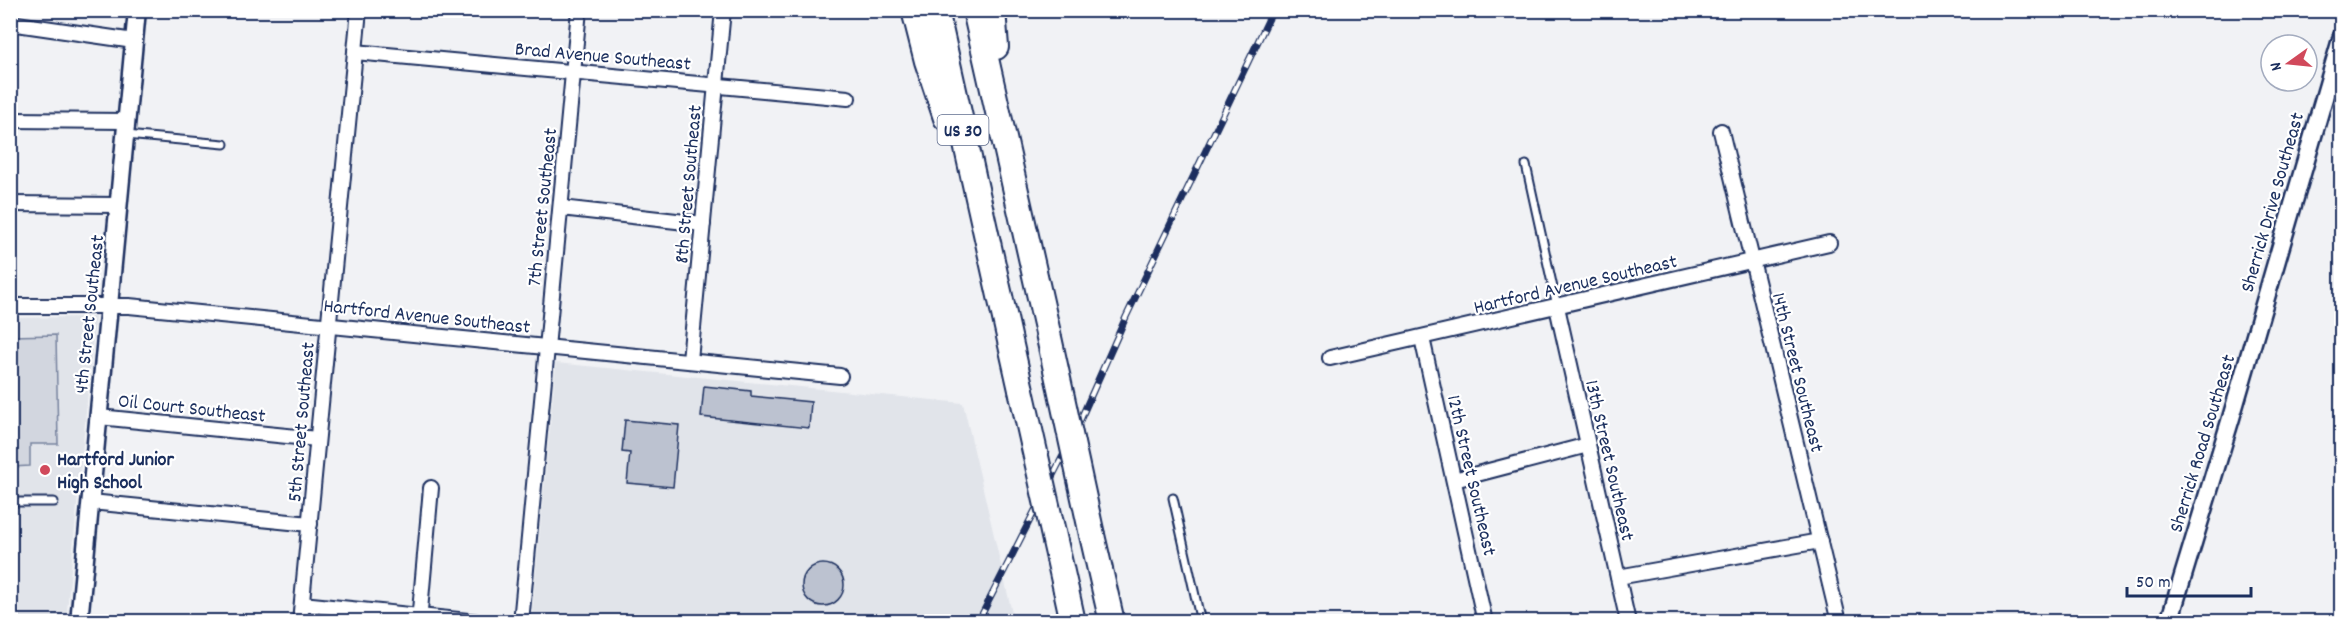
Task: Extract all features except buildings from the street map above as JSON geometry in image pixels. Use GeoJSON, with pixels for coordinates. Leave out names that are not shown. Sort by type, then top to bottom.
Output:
{"type":"FeatureCollection","features":[{"type":"Feature","properties":{"kind":"highway"},"geometry":{"type":"LineString","coordinates":[[914,10],[927,61],[990,250]]}},
{"type":"Feature","properties":{"kind":"highway","name":"US 30"},"geometry":{"type":"LineString","coordinates":[[936,10],[1073,621]]}},
{"type":"Feature","properties":{"kind":"highway","name":"US 30"},"geometry":{"type":"LineString","coordinates":[[975,10],[1112,621]]}},
{"type":"Feature","properties":{"kind":"highway"},"geometry":{"type":"LineString","coordinates":[[993,10],[1001,127]]}},
{"type":"Feature","properties":{"kind":"street","name":"4th Street Southeast"},"geometry":{"type":"LineString","coordinates":[[79,621],[138,10]]}},
{"type":"Feature","properties":{"kind":"street","name":"5th Street Southeast"},"geometry":{"type":"LineString","coordinates":[[300,621],[359,10]]}},
{"type":"Feature","properties":{"kind":"street","name":"7th Street Southeast"},"geometry":{"type":"LineString","coordinates":[[521,621],[579,10]]}},
{"type":"Feature","properties":{"kind":"street","name":"8th Street Southeast"},"geometry":{"type":"LineString","coordinates":[[690,360],[723,10]]}},
{"type":"Feature","properties":{"kind":"street"},"geometry":{"type":"LineString","coordinates":[[10,23],[134,41]]}},
{"type":"Feature","properties":{"kind":"street","name":"Sherrick Drive Southeast"},"geometry":{"type":"LineString","coordinates":[[2261,311],[2342,36]]}},
{"type":"Feature","properties":{"kind":"street","name":"Brad Avenue Southeast"},"geometry":{"type":"LineString","coordinates":[[355,52],[848,98]]}},
{"type":"Feature","properties":{"kind":"street"},"geometry":{"type":"LineString","coordinates":[[10,120],[127,128]]}},
{"type":"Feature","properties":{"kind":"street","name":"14th Street Southeast"},"geometry":{"type":"LineString","coordinates":[[1721,131],[1839,621]]}},
{"type":"Feature","properties":{"kind":"street"},"geometry":{"type":"LineString","coordinates":[[10,204],[119,205]]}},
{"type":"Feature","properties":{"kind":"street"},"geometry":{"type":"LineString","coordinates":[[561,208],[703,224]]}},
{"type":"Feature","properties":{"kind":"street","name":"Hartford Avenue Southeast"},"geometry":{"type":"LineString","coordinates":[[1330,358],[1829,243]]}},
{"type":"Feature","properties":{"kind":"street","name":"Hartford Avenue Southeast"},"geometry":{"type":"LineString","coordinates":[[10,306],[110,306],[329,325],[840,376]]}},
{"type":"Feature","properties":{"kind":"street","name":"13th Street Southeast"},"geometry":{"type":"LineString","coordinates":[[1557,307],[1628,621]]}},
{"type":"Feature","properties":{"kind":"street","name":"Sherrick Road Southeast"},"geometry":{"type":"LineString","coordinates":[[2169,621],[2261,311]]}},
{"type":"Feature","properties":{"kind":"street","name":"12th Street Southeast"},"geometry":{"type":"LineString","coordinates":[[1422,338],[1485,621]]}},
{"type":"Feature","properties":{"kind":"street","name":"Oil Court Southeast"},"geometry":{"type":"LineString","coordinates":[[99,417],[317,439]]}},
{"type":"Feature","properties":{"kind":"street"},"geometry":{"type":"LineString","coordinates":[[1454,480],[1587,446]]}},
{"type":"Feature","properties":{"kind":"street"},"geometry":{"type":"LineString","coordinates":[[419,619],[431,488]]}},
{"type":"Feature","properties":{"kind":"street"},"geometry":{"type":"LineString","coordinates":[[91,502],[310,524]]}},
{"type":"Feature","properties":{"kind":"street"},"geometry":{"type":"LineString","coordinates":[[1618,577],[1820,541]]}},
{"type":"Feature","properties":{"kind":"street"},"geometry":{"type":"LineString","coordinates":[[302,604],[419,619],[478,621]]}},
{"type":"Feature","properties":{"kind":"lane"},"geometry":{"type":"LineString","coordinates":[[127,128],[224,144]]}},
{"type":"Feature","properties":{"kind":"lane"},"geometry":{"type":"LineString","coordinates":[[1526,165],[1557,307]]}},
{"type":"Feature","properties":{"kind":"lane"},"geometry":{"type":"LineString","coordinates":[[1173,498],[1201,621]]}},
{"type":"Feature","properties":{"kind":"lane"},"geometry":{"type":"LineString","coordinates":[[10,502],[54,502]]}},
{"type":"Feature","properties":{"kind":"shaded area","name":"Hartford Junior High School"},"geometry":{"type":"Polygon","coordinates":[[[95,317],[66,621],[11,621],[10,318],[95,317]]]}},
{"type":"Feature","properties":{"kind":"shaded area"},"geometry":{"type":"Polygon","coordinates":[[[56,335],[58,444],[30,444],[30,466],[11,467],[11,336],[56,335]]]}},
{"type":"Feature","properties":{"kind":"shaded area"},"geometry":{"type":"Polygon","coordinates":[[[556,363],[963,403],[1014,621],[531,622],[556,363]]]}},
{"type":"Feature","properties":{"kind":"railway"},"geometry":{"type":"LineString","coordinates":[[978,622],[1074,434],[1126,317],[1273,10]]}},
{"type":"Feature","properties":{"kind":"place","name":"Hartford Junior High School"},"geometry":{"type":"Point","coordinates":[45,470]}}]}
